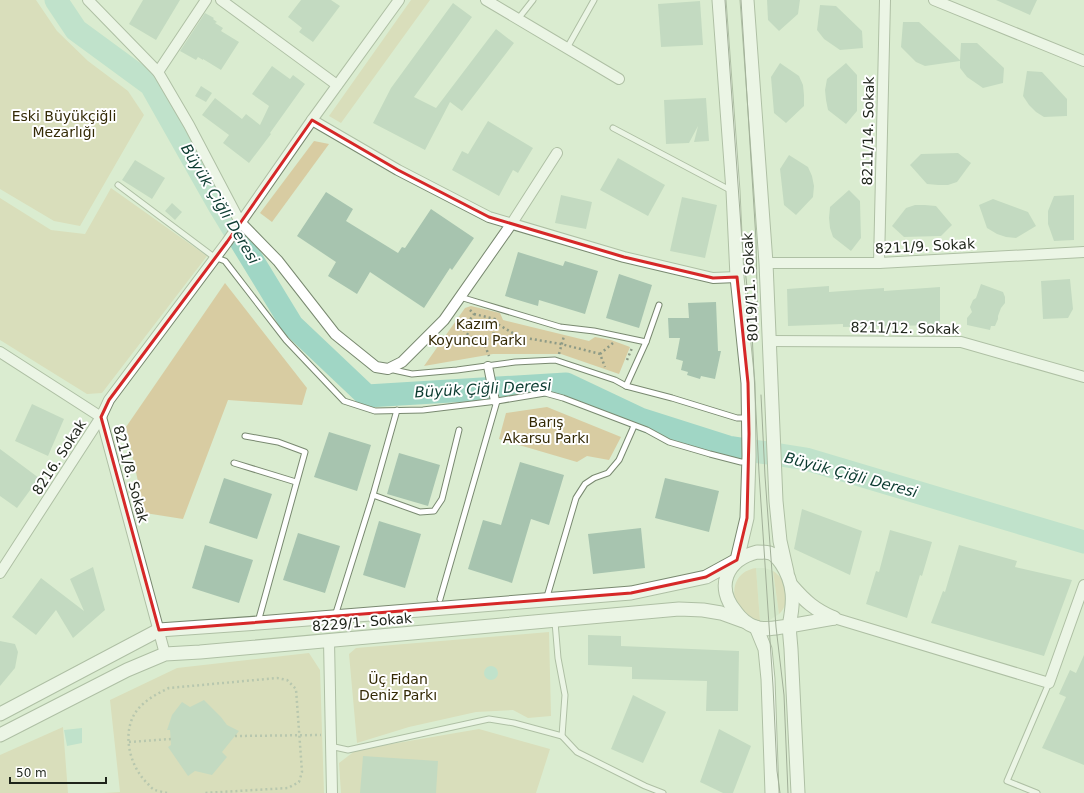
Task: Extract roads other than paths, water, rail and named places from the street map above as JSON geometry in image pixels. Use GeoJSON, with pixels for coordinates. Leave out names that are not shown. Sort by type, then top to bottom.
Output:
{"type":"FeatureCollection","features":[{"type":"Feature","properties":{"kind":"street"},"geometry":{"type":"LineString","coordinates":[[88,0],[158,72],[190,125],[240,222],[278,261],[335,334],[376,367],[388,369],[402,362],[463,301],[557,153]]}},
{"type":"Feature","properties":{"kind":"street"},"geometry":{"type":"LineString","coordinates":[[158,72],[206,0]]}},
{"type":"Feature","properties":{"kind":"street"},"geometry":{"type":"LineString","coordinates":[[221,0],[337,85]]}},
{"type":"Feature","properties":{"kind":"street","name":"8211/8. Sokak"},"geometry":{"type":"LineString","coordinates":[[165,654],[101,416],[109,400],[214,257],[227,242],[312,120],[399,0]]}},
{"type":"Feature","properties":{"kind":"street"},"geometry":{"type":"LineString","coordinates":[[486,0],[619,79]]}},
{"type":"Feature","properties":{"kind":"street","name":"8019/11. Sokak"},"geometry":{"type":"LineString","coordinates":[[719,0],[738,277],[748,383],[749,459],[747,518],[737,560]]}},
{"type":"Feature","properties":{"kind":"street","name":"8019/11. Sokak"},"geometry":{"type":"LineString","coordinates":[[746,0],[766,263],[776,501],[780,541],[787,572]]}},
{"type":"Feature","properties":{"kind":"street","name":"8211/14. Sokak"},"geometry":{"type":"LineString","coordinates":[[879,263],[885,0]]}},
{"type":"Feature","properties":{"kind":"street"},"geometry":{"type":"LineString","coordinates":[[934,0],[1084,61]]}},
{"type":"Feature","properties":{"kind":"street"},"geometry":{"type":"LineString","coordinates":[[312,120],[398,170],[489,216],[624,257],[713,278],[738,277]]}},
{"type":"Feature","properties":{"kind":"street","name":"8211/9. Sokak"},"geometry":{"type":"LineString","coordinates":[[766,263],[879,263],[1084,252]]}},
{"type":"Feature","properties":{"kind":"street","name":"8211/12. Sokak"},"geometry":{"type":"LineString","coordinates":[[769,341],[961,342],[1084,377]]}},
{"type":"Feature","properties":{"kind":"street","name":"8216. Sokak"},"geometry":{"type":"LineString","coordinates":[[0,352],[101,416],[0,573]]}},
{"type":"Feature","properties":{"kind":"street"},"geometry":{"type":"LineString","coordinates":[[490,365],[496,401]]}},
{"type":"Feature","properties":{"kind":"street"},"geometry":{"type":"LineString","coordinates":[[798,793],[789,626],[792,609],[792,586],[787,572],[779,560],[771,553],[757,552],[746,555],[737,560],[730,569],[726,579],[725,590],[728,602],[743,621],[756,627],[769,629],[789,626],[834,618]]}},
{"type":"Feature","properties":{"kind":"street","name":"8229/1. Sokak"},"geometry":{"type":"LineString","coordinates":[[0,714],[159,630],[631,593],[706,577],[737,560]]}},
{"type":"Feature","properties":{"kind":"street"},"geometry":{"type":"LineString","coordinates":[[792,586],[809,605],[822,614],[1050,683],[1084,586]]}},
{"type":"Feature","properties":{"kind":"street","name":"8229/1. Sokak"},"geometry":{"type":"LineString","coordinates":[[0,735],[127,670],[165,654],[329,641],[679,609],[703,610],[721,613],[743,621]]}},
{"type":"Feature","properties":{"kind":"street"},"geometry":{"type":"LineString","coordinates":[[756,627],[765,649],[768,679],[772,793]]}},
{"type":"Feature","properties":{"kind":"street"},"geometry":{"type":"LineString","coordinates":[[329,641],[332,793]]}},
{"type":"Feature","properties":{"kind":"lane"},"geometry":{"type":"LineString","coordinates":[[518,19],[533,0]]}},
{"type":"Feature","properties":{"kind":"lane"},"geometry":{"type":"LineString","coordinates":[[567,48],[594,0]]}},
{"type":"Feature","properties":{"kind":"lane"},"geometry":{"type":"LineString","coordinates":[[613,128],[733,191]]}},
{"type":"Feature","properties":{"kind":"lane"},"geometry":{"type":"LineString","coordinates":[[118,185],[214,257],[225,261],[286,340],[344,401],[375,411],[423,410],[545,393],[563,398],[647,430],[669,442],[740,462],[749,459]]}},
{"type":"Feature","properties":{"kind":"lane"},"geometry":{"type":"LineString","coordinates":[[463,301],[560,327],[594,331],[646,342]]}},
{"type":"Feature","properties":{"kind":"lane"},"geometry":{"type":"LineString","coordinates":[[626,386],[646,342],[659,305]]}},
{"type":"Feature","properties":{"kind":"lane"},"geometry":{"type":"LineString","coordinates":[[388,369],[412,374],[457,370],[514,362],[558,361],[608,378],[626,386],[672,398],[737,418],[749,418]]}},
{"type":"Feature","properties":{"kind":"lane"},"geometry":{"type":"LineString","coordinates":[[440,599],[496,401]]}},
{"type":"Feature","properties":{"kind":"lane"},"geometry":{"type":"LineString","coordinates":[[335,617],[373,495],[397,410]]}},
{"type":"Feature","properties":{"kind":"lane"},"geometry":{"type":"LineString","coordinates":[[546,600],[576,498],[585,484],[594,478],[608,473],[619,460],[634,426]]}},
{"type":"Feature","properties":{"kind":"lane"},"geometry":{"type":"LineString","coordinates":[[373,495],[420,512],[434,511],[442,499],[458,430]]}},
{"type":"Feature","properties":{"kind":"lane"},"geometry":{"type":"LineString","coordinates":[[245,436],[278,442],[305,452],[258,623]]}},
{"type":"Feature","properties":{"kind":"lane"},"geometry":{"type":"LineString","coordinates":[[234,463],[296,482]]}},
{"type":"Feature","properties":{"kind":"lane"},"geometry":{"type":"LineString","coordinates":[[555,620],[558,658],[565,695],[562,736]]}},
{"type":"Feature","properties":{"kind":"lane"},"geometry":{"type":"LineString","coordinates":[[1037,793],[1007,781],[1050,683]]}},
{"type":"Feature","properties":{"kind":"lane"},"geometry":{"type":"LineString","coordinates":[[330,746],[348,750],[489,719],[514,723],[562,736],[577,752],[645,786],[663,793]]}},
{"type":"Feature","properties":{"kind":"water"},"geometry":{"type":"Polygon","coordinates":[[[488,666],[494,666],[498,670],[498,676],[494,680],[488,680],[484,676],[484,670],[488,666]]]}},
{"type":"Feature","properties":{"kind":"water"},"geometry":{"type":"Polygon","coordinates":[[[82,728],[82,743],[67,746],[64,730],[82,728]]]}},
{"type":"Feature","properties":{"kind":"waterway","name":"Büyük Çiğli Deresi"},"geometry":{"type":"LineString","coordinates":[[56,0],[76,30],[151,85],[220,207],[292,325],[367,396],[566,384],[640,419],[728,447],[806,459],[1084,542]]}},
{"type":"Feature","properties":{"kind":"tram line"},"geometry":{"type":"LineString","coordinates":[[725,0],[742,241],[752,333],[777,771],[780,793]]}},
{"type":"Feature","properties":{"kind":"tram line"},"geometry":{"type":"LineString","coordinates":[[741,0],[756,240],[758,339]]}},
{"type":"Feature","properties":{"kind":"tram line"},"geometry":{"type":"LineString","coordinates":[[761,395],[765,476],[776,627],[784,695],[788,793]]}},
{"type":"Feature","properties":{"kind":"park label","name":"Eski Büyükçiğli Mezarlığı"},"geometry":{"type":"Point","coordinates":[64,124]}},
{"type":"Feature","properties":{"kind":"park label","name":"Kazım Koyuncu Parkı"},"geometry":{"type":"Point","coordinates":[477,332]}},
{"type":"Feature","properties":{"kind":"park label","name":"Barış Akarsu Parkı"},"geometry":{"type":"Point","coordinates":[546,430]}},
{"type":"Feature","properties":{"kind":"park label","name":"Üç Fidan Deniz Parkı"},"geometry":{"type":"Point","coordinates":[398,688]}}]}
